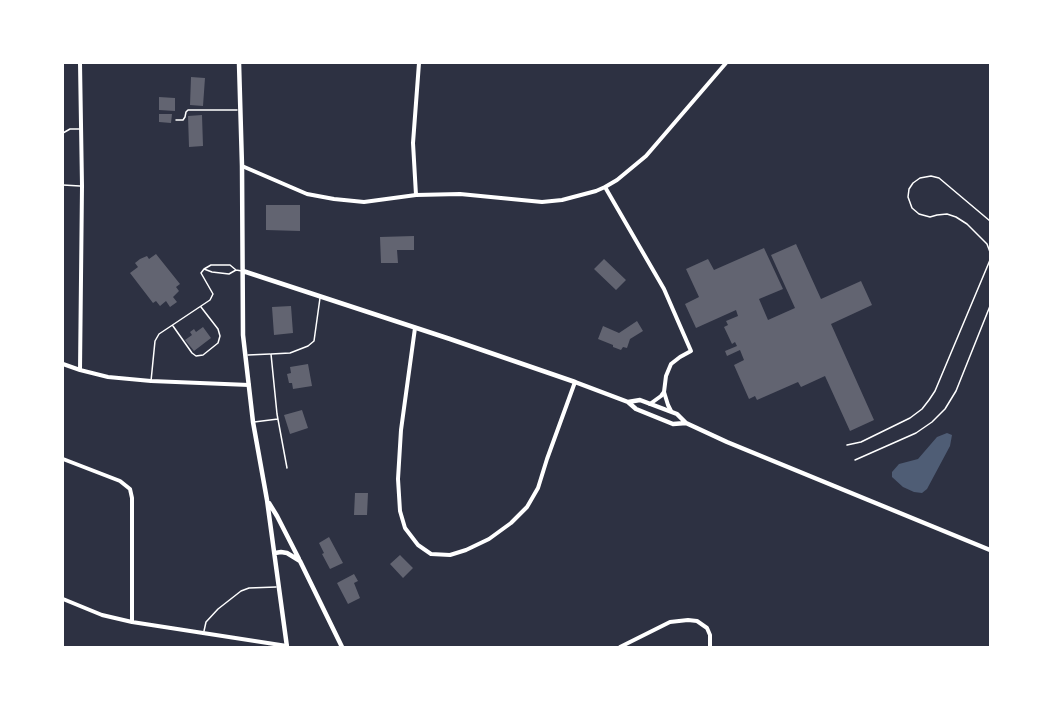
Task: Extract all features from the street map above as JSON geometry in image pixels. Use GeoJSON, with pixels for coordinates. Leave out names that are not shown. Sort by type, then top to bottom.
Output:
{"type":"FeatureCollection","features":[{"type":"Feature","properties":{"kind":"street"},"geometry":{"type":"LineString","coordinates":[[80,63],[82,186],[80,370]]}},
{"type":"Feature","properties":{"kind":"street"},"geometry":{"type":"LineString","coordinates":[[63,599],[102,615],[287,646],[243,335],[239,63]]}},
{"type":"Feature","properties":{"kind":"street"},"geometry":{"type":"LineString","coordinates":[[416,195],[413,143],[419,63]]}},
{"type":"Feature","properties":{"kind":"street"},"geometry":{"type":"LineString","coordinates":[[242,166],[307,194],[334,200],[364,202],[416,195],[460,194],[542,202],[562,200],[605,187],[646,156],[726,63]]}},
{"type":"Feature","properties":{"kind":"street"},"geometry":{"type":"LineString","coordinates":[[605,187],[664,289],[691,351],[671,364],[666,376],[664,392],[671,412]]}},
{"type":"Feature","properties":{"kind":"street"},"geometry":{"type":"LineString","coordinates":[[243,271],[575,382],[628,402],[636,409],[673,424],[686,423]]}},
{"type":"Feature","properties":{"kind":"street"},"geometry":{"type":"LineString","coordinates":[[415,328],[401,430],[398,479],[400,511],[405,528],[418,545],[431,554],[450,555],[489,539],[527,507],[538,488],[575,382]]}},
{"type":"Feature","properties":{"kind":"street"},"geometry":{"type":"LineString","coordinates":[[63,364],[108,377],[249,385]]}},
{"type":"Feature","properties":{"kind":"street"},"geometry":{"type":"LineString","coordinates":[[650,404],[664,392]]}},
{"type":"Feature","properties":{"kind":"street"},"geometry":{"type":"LineString","coordinates":[[628,402],[640,400],[677,414],[686,423],[727,442],[990,550]]}},
{"type":"Feature","properties":{"kind":"street"},"geometry":{"type":"LineString","coordinates":[[63,459],[120,481],[130,489],[132,498],[132,621]]}},
{"type":"Feature","properties":{"kind":"street"},"geometry":{"type":"LineString","coordinates":[[267,501],[277,516],[342,647]]}},
{"type":"Feature","properties":{"kind":"street"},"geometry":{"type":"LineString","coordinates":[[275,553],[287,553],[300,561]]}},
{"type":"Feature","properties":{"kind":"street"},"geometry":{"type":"LineString","coordinates":[[620,647],[670,622],[688,620],[697,621],[707,628],[710,635],[710,647]]}},
{"type":"Feature","properties":{"kind":"lane"},"geometry":{"type":"LineString","coordinates":[[176,120],[183,120],[188,110],[240,110]]}},
{"type":"Feature","properties":{"kind":"lane"},"geometry":{"type":"LineString","coordinates":[[63,133],[70,129],[80,128]]}},
{"type":"Feature","properties":{"kind":"lane"},"geometry":{"type":"LineString","coordinates":[[847,445],[861,442],[910,418],[929,400],[935,391],[990,260],[987,244],[956,216],[937,214],[930,217],[919,214],[912,208],[908,197],[909,189],[920,178],[931,176],[939,178],[990,221]]}},
{"type":"Feature","properties":{"kind":"lane"},"geometry":{"type":"LineString","coordinates":[[63,186],[82,186]]}},
{"type":"Feature","properties":{"kind":"lane"},"geometry":{"type":"LineString","coordinates":[[151,381],[155,341],[159,334],[210,300],[213,294],[201,273],[204,269],[211,265],[230,265],[236,270],[243,271]]}},
{"type":"Feature","properties":{"kind":"lane"},"geometry":{"type":"LineString","coordinates":[[204,269],[229,274],[236,270]]}},
{"type":"Feature","properties":{"kind":"lane"},"geometry":{"type":"LineString","coordinates":[[246,355],[290,353],[308,346],[314,341],[320,297]]}},
{"type":"Feature","properties":{"kind":"lane"},"geometry":{"type":"LineString","coordinates":[[172,325],[192,353],[196,356],[203,354],[218,343],[219,336],[218,329],[200,306]]}},
{"type":"Feature","properties":{"kind":"lane"},"geometry":{"type":"LineString","coordinates":[[855,460],[916,433],[945,409],[956,390],[990,306]]}},
{"type":"Feature","properties":{"kind":"lane"},"geometry":{"type":"LineString","coordinates":[[271,354],[278,419],[287,468]]}},
{"type":"Feature","properties":{"kind":"lane"},"geometry":{"type":"LineString","coordinates":[[254,422],[278,419]]}},
{"type":"Feature","properties":{"kind":"lane"},"geometry":{"type":"LineString","coordinates":[[204,632],[206,622],[241,591],[249,588],[279,587]]}},
{"type":"Feature","properties":{"kind":"water"},"geometry":{"type":"Polygon","coordinates":[[[947,433],[952,435],[950,446],[927,489],[922,493],[903,487],[892,477],[892,472],[899,464],[918,459],[937,437],[947,433]]]}},
{"type":"Feature","properties":{"kind":"building"},"geometry":{"type":"Polygon","coordinates":[[[191,77],[205,78],[203,106],[190,105],[191,77]]]}},
{"type":"Feature","properties":{"kind":"building"},"geometry":{"type":"Polygon","coordinates":[[[159,97],[175,98],[175,111],[159,110],[159,97]]]}},
{"type":"Feature","properties":{"kind":"building"},"geometry":{"type":"Polygon","coordinates":[[[159,114],[172,114],[171,123],[159,122],[159,114]]]}},
{"type":"Feature","properties":{"kind":"building"},"geometry":{"type":"Polygon","coordinates":[[[202,115],[203,146],[189,147],[188,116],[202,115]]]}},
{"type":"Feature","properties":{"kind":"building"},"geometry":{"type":"Polygon","coordinates":[[[266,205],[300,205],[300,231],[266,230],[266,205]]]}},
{"type":"Feature","properties":{"kind":"building"},"geometry":{"type":"Polygon","coordinates":[[[414,236],[414,250],[397,250],[398,263],[381,263],[380,237],[414,236]]]}},
{"type":"Feature","properties":{"kind":"building"},"geometry":{"type":"Polygon","coordinates":[[[796,244],[821,299],[861,281],[872,305],[831,324],[874,420],[850,431],[825,376],[801,387],[798,382],[757,400],[755,396],[749,399],[734,365],[744,360],[740,350],[727,356],[725,351],[737,346],[735,342],[732,344],[724,327],[728,325],[726,321],[738,316],[736,310],[696,328],[685,304],[699,297],[686,269],[708,259],[714,270],[764,248],[783,289],[759,299],[768,320],[795,308],[771,255],[796,244]]]}},
{"type":"Feature","properties":{"kind":"building"},"geometry":{"type":"Polygon","coordinates":[[[156,254],[180,284],[176,287],[179,291],[173,297],[177,302],[170,307],[166,301],[160,306],[156,301],[153,303],[130,273],[138,267],[135,263],[140,259],[147,256],[149,259],[156,254]]]}},
{"type":"Feature","properties":{"kind":"building"},"geometry":{"type":"Polygon","coordinates":[[[604,259],[626,280],[616,290],[594,269],[604,259]]]}},
{"type":"Feature","properties":{"kind":"building"},"geometry":{"type":"Polygon","coordinates":[[[291,306],[293,333],[274,335],[272,307],[291,306]]]}},
{"type":"Feature","properties":{"kind":"building"},"geometry":{"type":"Polygon","coordinates":[[[637,321],[643,331],[630,339],[627,348],[623,347],[621,350],[598,339],[603,326],[619,333],[637,321]]]}},
{"type":"Feature","properties":{"kind":"building"},"geometry":{"type":"Polygon","coordinates":[[[203,327],[211,338],[194,351],[185,340],[192,335],[190,332],[194,329],[196,332],[203,327]]]}},
{"type":"Feature","properties":{"kind":"building"},"geometry":{"type":"Polygon","coordinates":[[[308,364],[312,386],[293,389],[287,374],[291,373],[290,367],[308,364]]]}},
{"type":"Feature","properties":{"kind":"building"},"geometry":{"type":"Polygon","coordinates":[[[302,410],[308,428],[290,434],[284,415],[302,410]]]}},
{"type":"Feature","properties":{"kind":"building"},"geometry":{"type":"Polygon","coordinates":[[[355,493],[368,493],[367,515],[354,515],[355,493]]]}},
{"type":"Feature","properties":{"kind":"building"},"geometry":{"type":"Polygon","coordinates":[[[329,537],[343,563],[330,569],[319,543],[329,537]]]}},
{"type":"Feature","properties":{"kind":"building"},"geometry":{"type":"Polygon","coordinates":[[[400,555],[413,568],[403,578],[390,564],[400,555]]]}},
{"type":"Feature","properties":{"kind":"building"},"geometry":{"type":"Polygon","coordinates":[[[354,574],[358,581],[354,583],[360,598],[348,604],[337,583],[354,574]]]}}]}
